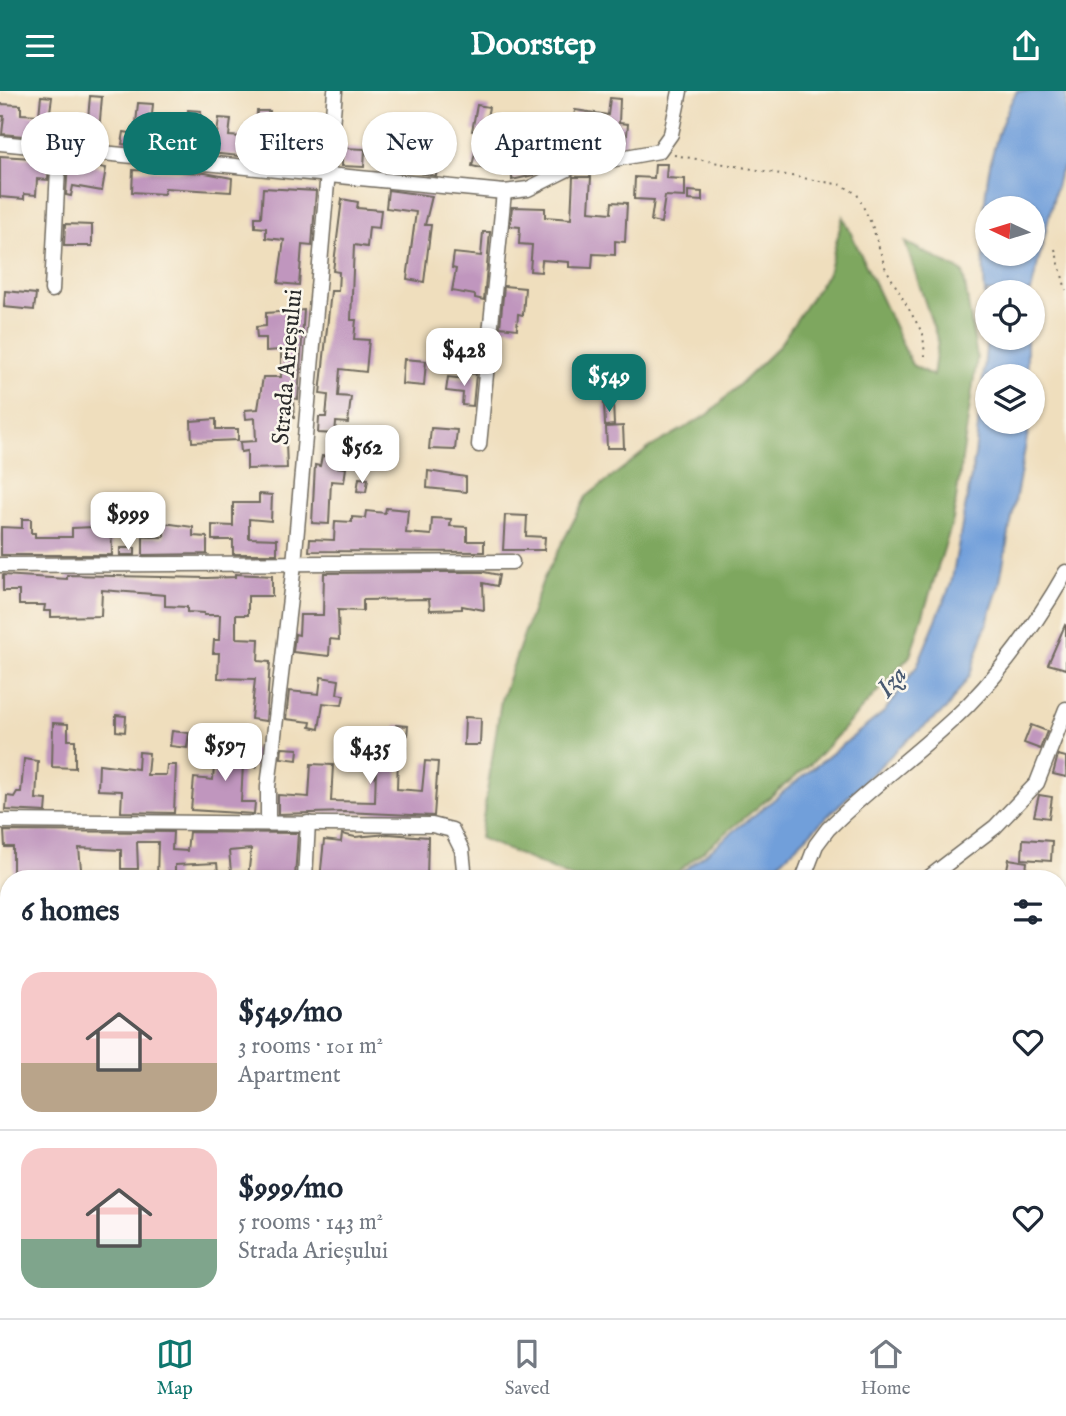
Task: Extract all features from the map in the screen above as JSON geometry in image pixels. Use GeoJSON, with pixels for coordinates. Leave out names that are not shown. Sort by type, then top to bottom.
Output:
{"type":"FeatureCollection","features":[{"type":"Feature","properties":{"kind":"street","name":"Strada Arieșului"},"geometry":{"type":"LineString","coordinates":[[333,112],[335,91]]}},
{"type":"Feature","properties":{"kind":"street"},"geometry":{"type":"LineString","coordinates":[[338,175],[504,192],[528,189],[572,167],[659,151],[671,134],[680,91]]}},
{"type":"Feature","properties":{"kind":"street"},"geometry":{"type":"LineString","coordinates":[[0,143],[21,145]]}},
{"type":"Feature","properties":{"kind":"street"},"geometry":{"type":"LineString","coordinates":[[109,153],[235,165]]}},
{"type":"Feature","properties":{"kind":"street"},"geometry":{"type":"LineString","coordinates":[[52,291],[58,175]]}},
{"type":"Feature","properties":{"kind":"street","name":"Strada Arieșului"},"geometry":{"type":"LineString","coordinates":[[268,822],[268,787],[294,564],[328,175]]}},
{"type":"Feature","properties":{"kind":"street"},"geometry":{"type":"LineString","coordinates":[[479,445],[504,192]]}},
{"type":"Feature","properties":{"kind":"street"},"geometry":{"type":"LineString","coordinates":[[0,565],[512,562]]}},
{"type":"Feature","properties":{"kind":"street"},"geometry":{"type":"LineString","coordinates":[[806,870],[816,845],[828,829],[967,706],[1012,656],[1042,614],[1066,572]]}},
{"type":"Feature","properties":{"kind":"street"},"geometry":{"type":"LineString","coordinates":[[939,870],[995,827],[1037,783],[1066,709]]}},
{"type":"Feature","properties":{"kind":"street"},"geometry":{"type":"LineString","coordinates":[[0,821],[432,825],[452,830],[462,850],[464,870]]}},
{"type":"Feature","properties":{"kind":"street"},"geometry":{"type":"LineString","coordinates":[[305,870],[308,823]]}},
{"type":"Feature","properties":{"kind":"path"},"geometry":{"type":"LineString","coordinates":[[659,151],[726,166],[842,185],[857,194],[872,225],[885,267],[923,334],[925,356]]}},
{"type":"Feature","properties":{"kind":"path"},"geometry":{"type":"LineString","coordinates":[[1055,249],[1066,290]]}},
{"type":"Feature","properties":{"kind":"green space"},"geometry":{"type":"Polygon","coordinates":[[[843,216],[912,365],[933,376],[938,341],[905,242],[963,272],[977,358],[953,520],[910,656],[812,763],[680,870],[554,870],[480,838],[501,700],[543,580],[586,497],[649,448],[709,414],[778,347],[828,273],[843,216]]]}},
{"type":"Feature","properties":{"kind":"water"},"geometry":{"type":"Polygon","coordinates":[[[1017,91],[1066,91],[1066,164],[1059,175],[1045,234],[1045,196],[985,196],[994,148],[1003,119],[1017,91]]]}},
{"type":"Feature","properties":{"kind":"water"},"geometry":{"type":"Polygon","coordinates":[[[984,266],[1037,266],[1034,280],[985,280],[984,266]]]}},
{"type":"Feature","properties":{"kind":"water"},"geometry":{"type":"Polygon","coordinates":[[[986,350],[1027,350],[1027,364],[984,364],[986,350]]]}},
{"type":"Feature","properties":{"kind":"water"},"geometry":{"type":"Polygon","coordinates":[[[977,434],[1028,434],[999,586],[970,675],[946,709],[905,742],[771,870],[685,870],[884,712],[917,666],[951,584],[977,434]]]}},
{"type":"Feature","properties":{"kind":"building"},"geometry":{"type":"Polygon","coordinates":[[[41,96],[52,97],[50,112],[39,112],[41,96]]]}},
{"type":"Feature","properties":{"kind":"building"},"geometry":{"type":"Polygon","coordinates":[[[90,96],[102,97],[101,112],[89,112],[90,96]]]}},
{"type":"Feature","properties":{"kind":"building"},"geometry":{"type":"Polygon","coordinates":[[[610,98],[620,99],[619,112],[608,112],[610,98]]]}},
{"type":"Feature","properties":{"kind":"building"},"geometry":{"type":"Polygon","coordinates":[[[138,103],[153,104],[152,112],[137,112],[138,103]]]}},
{"type":"Feature","properties":{"kind":"building"},"geometry":{"type":"Polygon","coordinates":[[[0,104],[21,105],[21,136],[2,134],[4,116],[0,116],[0,104]]]}},
{"type":"Feature","properties":{"kind":"building"},"geometry":{"type":"Polygon","coordinates":[[[477,105],[489,107],[488,112],[476,112],[477,105]]]}},
{"type":"Feature","properties":{"kind":"building"},"geometry":{"type":"Polygon","coordinates":[[[221,118],[231,119],[229,136],[235,136],[235,155],[221,154],[221,118]]]}},
{"type":"Feature","properties":{"kind":"building"},"geometry":{"type":"Polygon","coordinates":[[[348,148],[362,149],[362,167],[348,166],[348,148]]]}},
{"type":"Feature","properties":{"kind":"building"},"geometry":{"type":"Polygon","coordinates":[[[0,156],[21,157],[21,175],[48,175],[48,180],[37,179],[36,195],[24,194],[24,199],[0,197],[0,156]]]}},
{"type":"Feature","properties":{"kind":"building"},"geometry":{"type":"Polygon","coordinates":[[[655,164],[667,164],[666,178],[685,179],[685,197],[665,196],[661,223],[651,221],[654,200],[634,199],[635,177],[654,178],[655,164]]]}},
{"type":"Feature","properties":{"kind":"building"},"geometry":{"type":"Polygon","coordinates":[[[67,175],[105,175],[102,191],[73,186],[71,196],[66,195],[67,175]]]}},
{"type":"Feature","properties":{"kind":"building"},"geometry":{"type":"Polygon","coordinates":[[[133,175],[216,175],[232,178],[231,192],[165,188],[164,194],[132,192],[133,175]]]}},
{"type":"Feature","properties":{"kind":"building"},"geometry":{"type":"Polygon","coordinates":[[[512,175],[534,175],[512,180],[512,175]]]}},
{"type":"Feature","properties":{"kind":"building"},"geometry":{"type":"Polygon","coordinates":[[[573,177],[591,177],[589,211],[611,213],[612,202],[627,203],[625,242],[615,241],[615,255],[593,254],[592,268],[569,267],[569,262],[542,260],[541,272],[530,271],[532,245],[519,244],[520,227],[510,226],[512,207],[545,208],[545,217],[571,219],[573,177]]]}},
{"type":"Feature","properties":{"kind":"building"},"geometry":{"type":"Polygon","coordinates":[[[263,188],[316,191],[312,246],[302,245],[299,285],[278,283],[284,240],[266,238],[266,228],[255,227],[255,217],[261,217],[263,188]]]}},
{"type":"Feature","properties":{"kind":"building"},"geometry":{"type":"Polygon","coordinates":[[[388,190],[432,196],[425,225],[431,225],[424,282],[407,279],[416,212],[386,208],[388,190]]]}},
{"type":"Feature","properties":{"kind":"building"},"geometry":{"type":"Polygon","coordinates":[[[688,191],[702,192],[702,201],[688,200],[688,191]]]}},
{"type":"Feature","properties":{"kind":"building"},"geometry":{"type":"Polygon","coordinates":[[[342,199],[358,202],[357,208],[381,210],[379,228],[369,227],[367,247],[354,245],[351,320],[356,320],[354,339],[369,340],[366,372],[340,369],[338,396],[351,397],[348,423],[336,422],[335,434],[318,433],[319,417],[326,417],[328,395],[320,394],[331,291],[338,291],[339,272],[333,271],[342,199]]]}},
{"type":"Feature","properties":{"kind":"building"},"geometry":{"type":"Polygon","coordinates":[[[65,224],[92,225],[92,246],[64,246],[65,224]]]}},
{"type":"Feature","properties":{"kind":"building"},"geometry":{"type":"Polygon","coordinates":[[[483,232],[490,232],[484,300],[475,298],[475,295],[452,291],[456,269],[452,268],[454,253],[481,256],[483,232]]]}},
{"type":"Feature","properties":{"kind":"building"},"geometry":{"type":"Polygon","coordinates":[[[504,286],[525,288],[523,315],[518,314],[517,329],[500,327],[504,286]]]}},
{"type":"Feature","properties":{"kind":"building"},"geometry":{"type":"Polygon","coordinates":[[[5,291],[36,294],[34,310],[4,307],[5,291]]]}},
{"type":"Feature","properties":{"kind":"building"},"geometry":{"type":"Polygon","coordinates":[[[304,310],[298,399],[293,398],[294,418],[285,418],[287,468],[247,469],[247,451],[241,452],[240,442],[256,441],[255,418],[246,419],[245,410],[258,409],[263,377],[281,377],[281,350],[266,351],[266,338],[257,338],[256,327],[266,326],[266,313],[304,310]]]}},
{"type":"Feature","properties":{"kind":"building"},"geometry":{"type":"Polygon","coordinates":[[[454,337],[479,340],[478,356],[452,348],[454,337]]]}},
{"type":"Feature","properties":{"kind":"building"},"geometry":{"type":"Polygon","coordinates":[[[404,359],[426,361],[424,386],[402,384],[404,359]]]}},
{"type":"Feature","properties":{"kind":"building"},"geometry":{"type":"Polygon","coordinates":[[[466,373],[476,374],[473,406],[462,405],[463,393],[446,391],[448,377],[465,379],[466,373]]]}},
{"type":"Feature","properties":{"kind":"building"},"geometry":{"type":"Polygon","coordinates":[[[604,402],[613,402],[614,425],[605,426],[604,402]]]}},
{"type":"Feature","properties":{"kind":"building"},"geometry":{"type":"Polygon","coordinates":[[[216,419],[216,429],[238,429],[238,440],[192,442],[191,421],[216,419]]]}},
{"type":"Feature","properties":{"kind":"building"},"geometry":{"type":"Polygon","coordinates":[[[623,426],[624,448],[607,448],[606,427],[623,426]]]}},
{"type":"Feature","properties":{"kind":"building"},"geometry":{"type":"Polygon","coordinates":[[[431,428],[457,430],[455,450],[429,449],[431,428]]]}},
{"type":"Feature","properties":{"kind":"building"},"geometry":{"type":"Polygon","coordinates":[[[322,456],[338,458],[337,467],[346,468],[344,482],[331,481],[329,524],[312,523],[315,465],[320,466],[322,456]]]}},
{"type":"Feature","properties":{"kind":"building"},"geometry":{"type":"Polygon","coordinates":[[[428,471],[466,477],[466,492],[427,488],[428,471]]]}},
{"type":"Feature","properties":{"kind":"building"},"geometry":{"type":"Polygon","coordinates":[[[359,478],[368,479],[366,492],[357,491],[359,478]]]}},
{"type":"Feature","properties":{"kind":"building"},"geometry":{"type":"Polygon","coordinates":[[[259,494],[272,495],[271,521],[249,519],[249,538],[277,539],[277,554],[233,554],[233,540],[212,540],[212,525],[233,526],[233,503],[259,503],[259,494]]]}},
{"type":"Feature","properties":{"kind":"building"},"geometry":{"type":"Polygon","coordinates":[[[386,508],[408,510],[406,533],[431,535],[432,518],[451,519],[450,526],[467,527],[467,541],[484,541],[484,552],[309,551],[310,539],[334,540],[335,521],[352,522],[352,517],[365,518],[366,511],[385,513],[386,508]]]}},
{"type":"Feature","properties":{"kind":"building"},"geometry":{"type":"Polygon","coordinates":[[[505,515],[527,516],[526,536],[545,537],[544,550],[503,550],[505,515]]]}},
{"type":"Feature","properties":{"kind":"building"},"geometry":{"type":"Polygon","coordinates":[[[111,518],[112,555],[1,555],[1,527],[22,528],[22,519],[31,519],[31,533],[35,533],[35,537],[72,537],[72,528],[94,527],[95,520],[111,518]]]}},
{"type":"Feature","properties":{"kind":"building"},"geometry":{"type":"Polygon","coordinates":[[[164,523],[193,527],[193,536],[207,537],[207,554],[143,555],[143,537],[164,537],[164,523]]]}},
{"type":"Feature","properties":{"kind":"building"},"geometry":{"type":"Polygon","coordinates":[[[120,548],[135,548],[135,555],[120,555],[120,548]]]}},
{"type":"Feature","properties":{"kind":"building"},"geometry":{"type":"Polygon","coordinates":[[[484,572],[499,575],[497,586],[483,583],[484,610],[462,606],[462,609],[430,610],[429,599],[363,600],[363,611],[338,610],[339,640],[330,639],[329,656],[293,652],[295,634],[299,635],[300,615],[323,615],[324,573],[484,572]]]}},
{"type":"Feature","properties":{"kind":"building"},"geometry":{"type":"Polygon","coordinates":[[[235,574],[272,576],[272,596],[248,596],[248,615],[236,615],[236,638],[259,639],[258,661],[270,662],[266,721],[251,719],[255,679],[218,678],[219,653],[213,653],[214,640],[219,640],[220,615],[204,615],[187,612],[187,607],[165,606],[165,595],[102,590],[101,616],[51,617],[51,611],[44,611],[45,605],[19,605],[19,591],[3,591],[3,575],[67,579],[67,575],[207,578],[235,577],[235,574]]]}},
{"type":"Feature","properties":{"kind":"building"},"geometry":{"type":"Polygon","coordinates":[[[1066,626],[1066,669],[1048,664],[1066,626]]]}},
{"type":"Feature","properties":{"kind":"building"},"geometry":{"type":"Polygon","coordinates":[[[321,677],[339,680],[337,694],[344,695],[342,705],[323,703],[319,729],[310,727],[311,722],[286,719],[289,691],[319,694],[321,677]]]}},
{"type":"Feature","properties":{"kind":"building"},"geometry":{"type":"Polygon","coordinates":[[[116,715],[126,716],[125,732],[116,731],[116,715]]]}},
{"type":"Feature","properties":{"kind":"building"},"geometry":{"type":"Polygon","coordinates":[[[465,717],[481,718],[480,745],[464,745],[465,717]]]}},
{"type":"Feature","properties":{"kind":"building"},"geometry":{"type":"Polygon","coordinates":[[[53,723],[68,724],[68,740],[75,740],[75,768],[52,767],[53,723]]]}},
{"type":"Feature","properties":{"kind":"building"},"geometry":{"type":"Polygon","coordinates":[[[396,725],[408,726],[405,756],[398,755],[397,789],[422,791],[425,761],[438,762],[434,816],[345,812],[278,814],[278,795],[309,797],[311,764],[333,765],[331,801],[375,802],[377,732],[395,733],[396,725]]]}},
{"type":"Feature","properties":{"kind":"building"},"geometry":{"type":"Polygon","coordinates":[[[1031,725],[1047,731],[1040,749],[1024,743],[1031,725]]]}},
{"type":"Feature","properties":{"kind":"building"},"geometry":{"type":"Polygon","coordinates":[[[172,731],[189,733],[187,748],[170,746],[172,731]]]}},
{"type":"Feature","properties":{"kind":"building"},"geometry":{"type":"Polygon","coordinates":[[[230,746],[258,749],[256,767],[243,765],[241,802],[255,802],[254,814],[191,810],[194,778],[213,780],[215,751],[230,752],[230,746]]]}},
{"type":"Feature","properties":{"kind":"building"},"geometry":{"type":"Polygon","coordinates":[[[282,748],[298,749],[297,760],[281,758],[282,748]]]}},
{"type":"Feature","properties":{"kind":"building"},"geometry":{"type":"Polygon","coordinates":[[[139,752],[149,753],[147,775],[166,775],[167,765],[176,765],[174,813],[121,812],[122,791],[98,790],[99,764],[138,769],[139,752]]]}},
{"type":"Feature","properties":{"kind":"building"},"geometry":{"type":"Polygon","coordinates":[[[1058,755],[1066,757],[1066,777],[1053,774],[1058,755]]]}},
{"type":"Feature","properties":{"kind":"building"},"geometry":{"type":"Polygon","coordinates":[[[24,759],[38,761],[36,799],[47,800],[46,812],[6,810],[7,796],[14,797],[17,792],[21,792],[24,759]]]}},
{"type":"Feature","properties":{"kind":"building"},"geometry":{"type":"Polygon","coordinates":[[[1039,795],[1052,797],[1049,818],[1034,816],[1039,795]]]}},
{"type":"Feature","properties":{"kind":"building"},"geometry":{"type":"Polygon","coordinates":[[[4,831],[173,832],[172,850],[187,851],[189,832],[298,833],[295,870],[249,870],[251,849],[229,851],[231,870],[218,870],[217,863],[175,865],[175,870],[157,870],[158,842],[137,842],[138,869],[121,869],[121,850],[79,848],[81,870],[13,870],[13,847],[5,847],[4,831]]]}},
{"type":"Feature","properties":{"kind":"building"},"geometry":{"type":"Polygon","coordinates":[[[342,834],[355,837],[388,834],[428,837],[427,870],[321,870],[324,840],[341,842],[342,834]]]}},
{"type":"Feature","properties":{"kind":"building"},"geometry":{"type":"Polygon","coordinates":[[[1023,839],[1052,841],[1051,861],[1022,859],[1023,839]]]}},
{"type":"Feature","properties":{"kind":"building"},"geometry":{"type":"Polygon","coordinates":[[[1009,859],[1027,862],[1026,870],[1007,870],[1009,859]]]}},
{"type":"Feature","properties":{"kind":"water label","name":"Iza"},"geometry":{"type":"Point","coordinates":[892,682]}}]}
